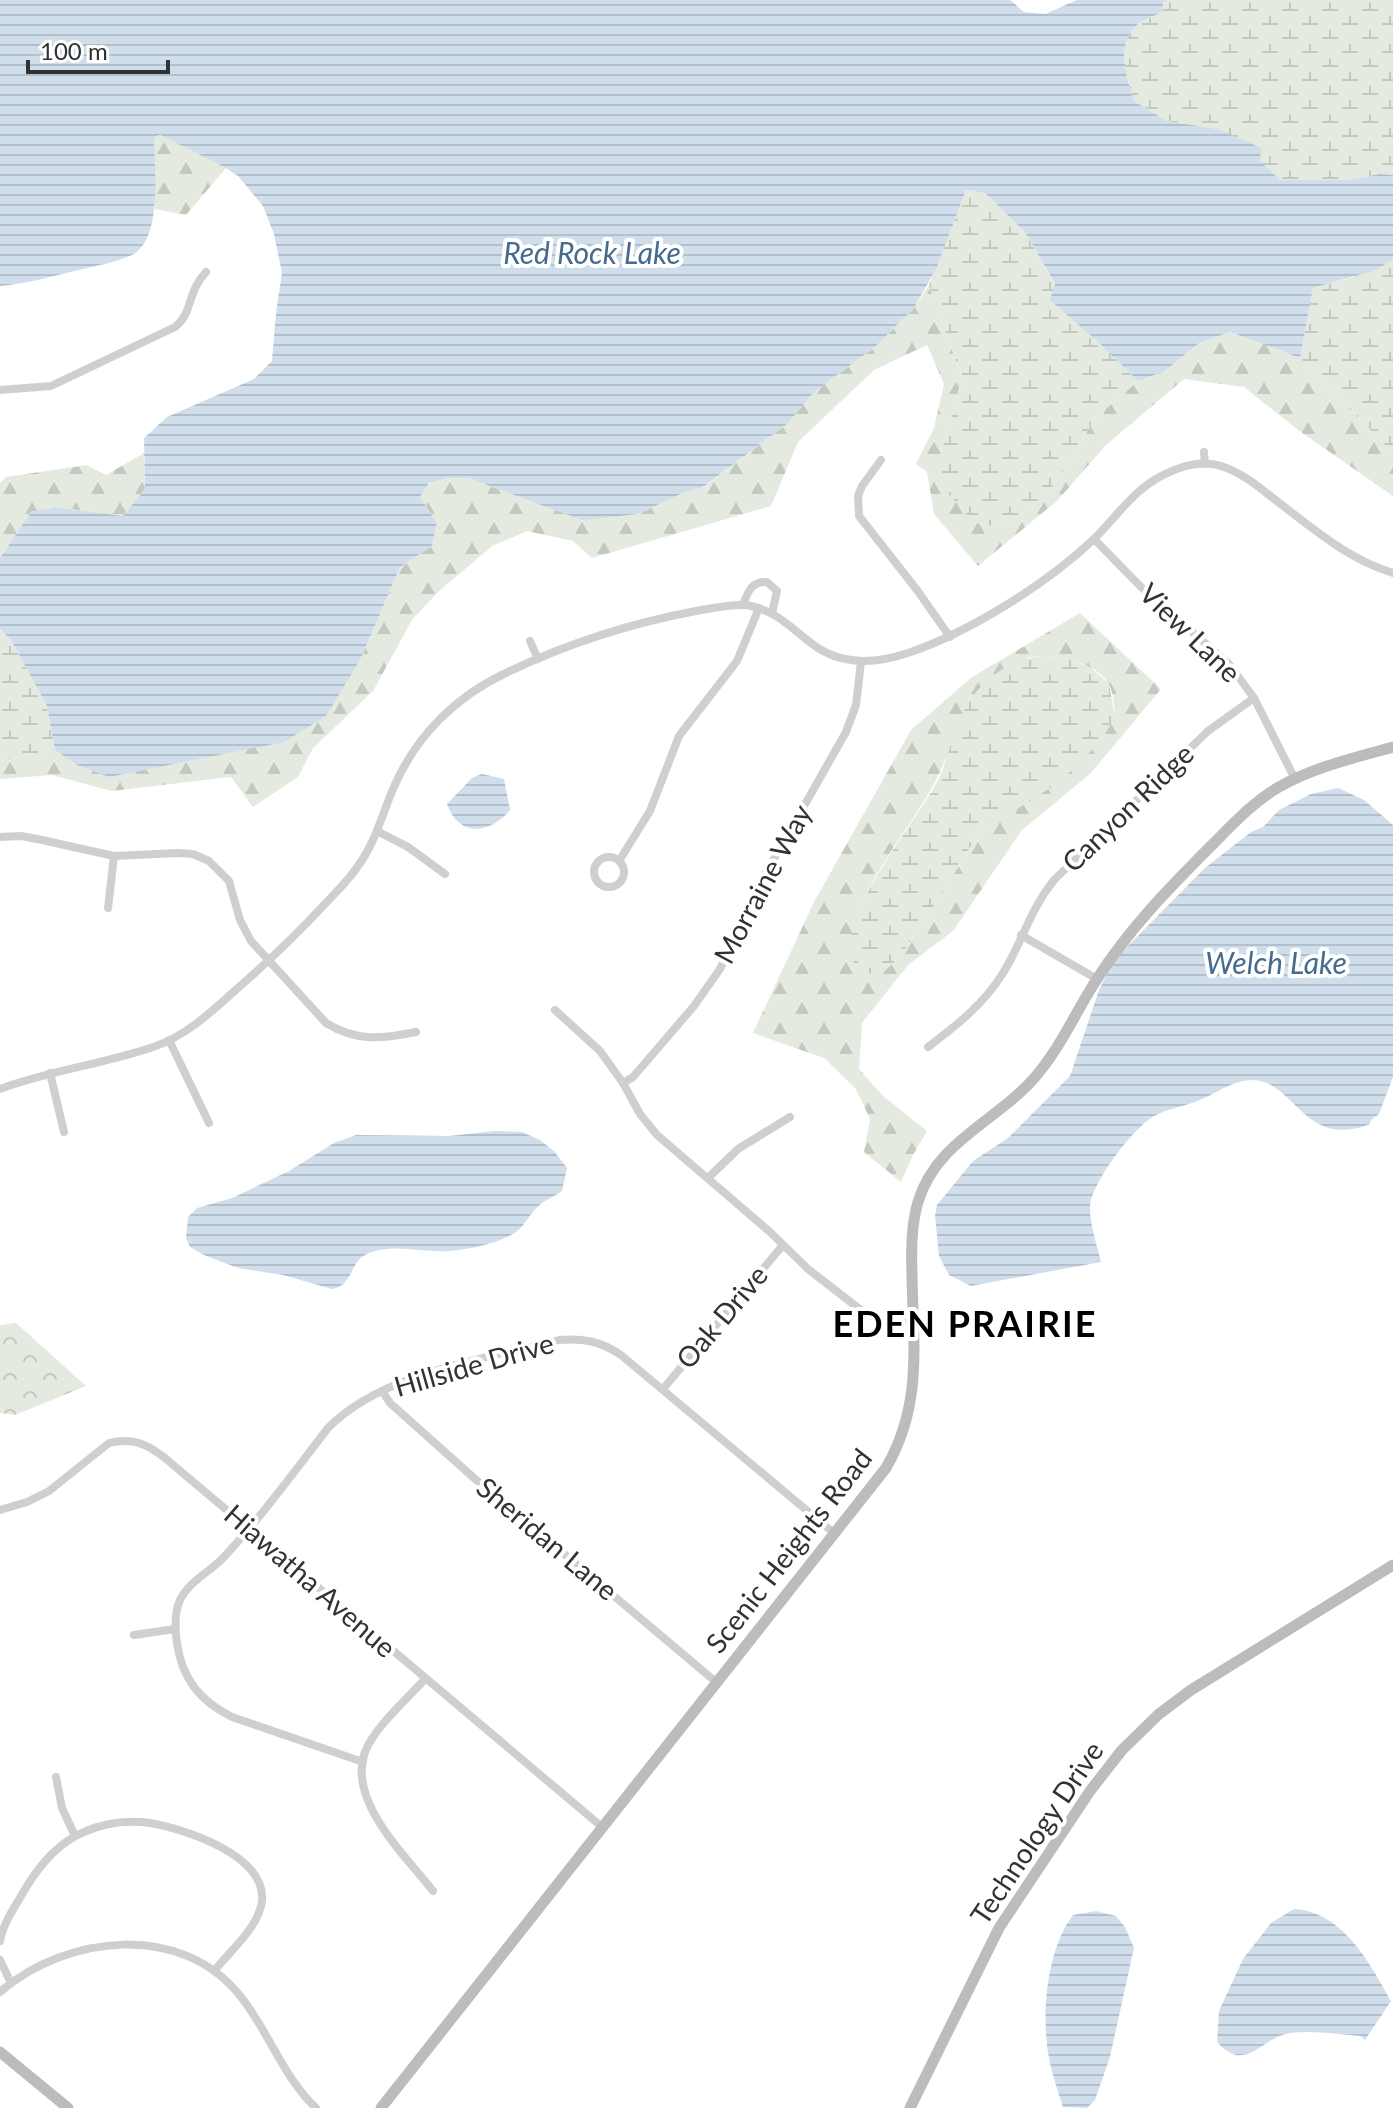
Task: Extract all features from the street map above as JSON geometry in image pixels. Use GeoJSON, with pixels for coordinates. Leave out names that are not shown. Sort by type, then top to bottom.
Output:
{"type":"FeatureCollection","features":[{"type":"Feature","properties":{"kind":"street"},"geometry":{"type":"LineString","coordinates":[[0,390],[51,386],[175,327],[186,316],[196,282],[206,272]]}},
{"type":"Feature","properties":{"kind":"street"},"geometry":{"type":"LineString","coordinates":[[1204,452],[1205,464]]}},
{"type":"Feature","properties":{"kind":"street"},"geometry":{"type":"LineString","coordinates":[[881,460],[858,496],[859,516],[950,637]]}},
{"type":"Feature","properties":{"kind":"street"},"geometry":{"type":"LineString","coordinates":[[0,1089],[139,1051],[169,1040],[201,1021],[302,929],[358,867],[406,762],[421,738],[440,718],[485,684],[538,659],[632,625],[720,606],[743,605],[772,613],[820,650],[839,658],[861,662],[891,659],[950,637],[1061,567],[1151,482],[1180,467],[1205,464],[1240,474],[1345,553],[1393,573]]}},
{"type":"Feature","properties":{"kind":"street","name":"View Lane"},"geometry":{"type":"LineString","coordinates":[[1094,539],[1140,586],[1229,664],[1254,698],[1295,779]]}},
{"type":"Feature","properties":{"kind":"street"},"geometry":{"type":"LineString","coordinates":[[743,605],[751,586],[767,582],[777,591],[772,613]]}},
{"type":"Feature","properties":{"kind":"street"},"geometry":{"type":"LineString","coordinates":[[619,861],[650,811],[679,736],[737,661],[759,608]]}},
{"type":"Feature","properties":{"kind":"street"},"geometry":{"type":"LineString","coordinates":[[530,641],[538,659]]}},
{"type":"Feature","properties":{"kind":"street","name":"Morraine Way"},"geometry":{"type":"LineString","coordinates":[[623,1083],[633,1077],[694,1006],[720,969],[767,870],[846,732],[856,705],[861,662]]}},
{"type":"Feature","properties":{"kind":"street","name":"Canyon Ridge"},"geometry":{"type":"LineString","coordinates":[[928,1047],[957,1026],[989,993],[1003,973],[1040,899],[1065,868],[1208,731],[1254,698]]}},
{"type":"Feature","properties":{"kind":"street","name":"Scenic Heights Road"},"geometry":{"type":"LineString","coordinates":[[381,2108],[886,1468],[903,1432],[913,1390],[911,1244],[918,1202],[935,1166],[953,1145],[1014,1098],[1037,1075],[1125,938],[1154,903],[1261,799],[1315,770],[1393,747]]}},
{"type":"Feature","properties":{"kind":"street"},"geometry":{"type":"LineString","coordinates":[[377,831],[408,847],[445,874]]}},
{"type":"Feature","properties":{"kind":"street"},"geometry":{"type":"LineString","coordinates":[[0,837],[21,836],[114,856],[178,853],[193,854],[209,861],[229,881],[245,932],[316,1014],[340,1031],[369,1039],[416,1032]]}},
{"type":"Feature","properties":{"kind":"street"},"geometry":{"type":"LineString","coordinates":[[108,908],[114,856]]}},
{"type":"Feature","properties":{"kind":"street"},"geometry":{"type":"LineString","coordinates":[[1021,935],[1097,979]]}},
{"type":"Feature","properties":{"kind":"street"},"geometry":{"type":"LineString","coordinates":[[555,1010],[600,1051],[657,1135],[824,1283],[866,1314],[883,1320],[912,1320]]}},
{"type":"Feature","properties":{"kind":"street"},"geometry":{"type":"LineString","coordinates":[[169,1040],[209,1123]]}},
{"type":"Feature","properties":{"kind":"street"},"geometry":{"type":"LineString","coordinates":[[50,1073],[64,1132]]}},
{"type":"Feature","properties":{"kind":"street"},"geometry":{"type":"LineString","coordinates":[[708,1178],[738,1149],[790,1117]]}},
{"type":"Feature","properties":{"kind":"street","name":"Oak Drive"},"geometry":{"type":"LineString","coordinates":[[663,1389],[783,1245]]}},
{"type":"Feature","properties":{"kind":"street","name":"Hillside Drive"},"geometry":{"type":"LineString","coordinates":[[175,1629],[180,1601],[187,1590],[212,1569],[249,1528],[328,1428],[355,1404],[432,1372],[559,1340],[575,1339],[608,1346],[835,1534]]}},
{"type":"Feature","properties":{"kind":"street","name":"Sheridan Lane"},"geometry":{"type":"LineString","coordinates":[[382,1391],[390,1403],[474,1478],[716,1682]]}},
{"type":"Feature","properties":{"kind":"street","name":"Hiawatha Avenue"},"geometry":{"type":"LineString","coordinates":[[0,1510],[49,1491],[109,1443],[141,1443],[158,1453],[249,1528],[424,1680],[602,1827]]}},
{"type":"Feature","properties":{"kind":"street","name":"Technology Drive"},"geometry":{"type":"LineString","coordinates":[[910,2108],[999,1928],[1090,1791],[1122,1750],[1159,1714],[1191,1690],[1393,1565]]}},
{"type":"Feature","properties":{"kind":"street"},"geometry":{"type":"LineString","coordinates":[[134,1635],[175,1629],[182,1669],[202,1698],[216,1709],[363,1762]]}},
{"type":"Feature","properties":{"kind":"street"},"geometry":{"type":"LineString","coordinates":[[424,1680],[375,1735],[365,1752],[362,1784],[374,1814],[433,1891]]}},
{"type":"Feature","properties":{"kind":"street"},"geometry":{"type":"LineString","coordinates":[[56,1777],[62,1808],[75,1836]]}},
{"type":"Feature","properties":{"kind":"street"},"geometry":{"type":"LineString","coordinates":[[0,1941],[7,1921],[30,1880],[51,1854],[75,1836],[105,1825],[149,1823],[208,1841],[228,1851],[247,1864],[260,1887],[262,1900],[259,1913],[214,1971]]}},
{"type":"Feature","properties":{"kind":"street"},"geometry":{"type":"LineString","coordinates":[[0,1992],[43,1963],[92,1947],[118,1944],[169,1950],[189,1957],[214,1971],[240,1995],[295,2084],[316,2108]]}},
{"type":"Feature","properties":{"kind":"street"},"geometry":{"type":"LineString","coordinates":[[0,1960],[11,1983]]}},
{"type":"Feature","properties":{"kind":"street"},"geometry":{"type":"LineString","coordinates":[[0,2052],[68,2108]]}},
{"type":"Feature","properties":{"kind":"green space"},"geometry":{"type":"Polygon","coordinates":[[[1164,0],[1393,0],[1393,175],[1346,180],[1280,180],[1218,129],[1167,121],[1134,101],[1125,62],[1126,42],[1137,25],[1161,13],[1164,0]]]}},
{"type":"Feature","properties":{"kind":"green space"},"geometry":{"type":"Polygon","coordinates":[[[160,135],[226,168],[186,215],[155,209],[154,144],[156,136],[160,135]]]}},
{"type":"Feature","properties":{"kind":"green space"},"geometry":{"type":"Polygon","coordinates":[[[966,190],[985,193],[1025,232],[1055,285],[1096,340],[1138,381],[1095,418],[1059,479],[1036,504],[1013,519],[994,526],[973,522],[949,494],[941,475],[941,453],[962,378],[929,285],[966,190]]]}},
{"type":"Feature","properties":{"kind":"green space"},"geometry":{"type":"Polygon","coordinates":[[[1393,259],[1393,453],[1300,358],[1313,288],[1357,276],[1393,259]]]}},
{"type":"Feature","properties":{"kind":"green space"},"geometry":{"type":"Polygon","coordinates":[[[929,285],[962,378],[941,453],[973,522],[994,526],[1013,519],[1036,504],[1059,479],[1095,418],[1138,381],[1165,371],[1199,343],[1230,332],[1300,358],[1393,453],[1393,496],[1298,430],[1244,387],[1184,379],[1105,446],[1058,500],[978,566],[934,514],[927,472],[916,464],[934,428],[944,384],[927,345],[874,370],[798,442],[771,506],[592,558],[573,541],[527,531],[492,546],[439,591],[412,620],[373,691],[313,748],[298,777],[253,807],[231,777],[112,791],[52,775],[0,779],[0,761],[55,750],[77,765],[361,658],[400,567],[432,546],[437,523],[420,497],[429,483],[448,478],[468,478],[562,512],[638,514],[683,493],[703,488],[787,424],[814,392],[876,346],[914,308],[929,285]]]}},
{"type":"Feature","properties":{"kind":"green space"},"geometry":{"type":"Polygon","coordinates":[[[144,453],[145,489],[123,516],[55,507],[31,512],[0,558],[0,483],[6,477],[87,465],[106,475],[144,453]]]}},
{"type":"Feature","properties":{"kind":"green space"},"geometry":{"type":"Polygon","coordinates":[[[1080,613],[1161,689],[1090,774],[1022,830],[953,931],[908,965],[862,1023],[859,1069],[883,1096],[927,1131],[901,1182],[864,1152],[870,1119],[856,1089],[824,1058],[753,1033],[814,902],[911,730],[972,677],[1080,613]],[[1047,656],[1028,657],[945,760],[934,784],[875,878],[854,927],[851,953],[901,955],[978,834],[1012,811],[1115,717],[1112,692],[1098,672],[1073,661],[1047,656]]]}},
{"type":"Feature","properties":{"kind":"green space"},"geometry":{"type":"Polygon","coordinates":[[[0,629],[11,640],[47,706],[55,750],[0,761],[0,629]]]}},
{"type":"Feature","properties":{"kind":"green space"},"geometry":{"type":"Polygon","coordinates":[[[1047,656],[1090,667],[1109,684],[1115,717],[1101,741],[1061,781],[978,834],[901,955],[885,971],[864,975],[851,955],[851,936],[858,914],[883,866],[938,780],[970,700],[1001,670],[1017,662],[1047,656]]]}},
{"type":"Feature","properties":{"kind":"green space"},"geometry":{"type":"Polygon","coordinates":[[[16,1323],[86,1386],[15,1415],[0,1413],[0,1325],[16,1323]]]}},
{"type":"Feature","properties":{"kind":"water","name":"Red Rock Lake"},"geometry":{"type":"Polygon","coordinates":[[[0,0],[1010,0],[1024,12],[1045,14],[1077,0],[1164,0],[1161,13],[1137,25],[1126,42],[1125,62],[1134,101],[1167,121],[1218,129],[1261,148],[1260,161],[1280,180],[1346,180],[1393,175],[1393,259],[1376,270],[1313,288],[1300,358],[1230,332],[1199,343],[1165,371],[1138,381],[1050,300],[1055,284],[1025,232],[985,193],[966,190],[936,269],[914,308],[876,346],[814,392],[787,424],[702,488],[683,493],[638,514],[582,520],[468,478],[448,478],[429,483],[420,497],[437,523],[432,546],[400,567],[361,658],[326,716],[284,742],[109,777],[77,765],[55,750],[47,706],[11,640],[0,629],[0,558],[31,512],[55,507],[123,516],[145,489],[144,438],[167,417],[254,379],[272,361],[282,273],[274,234],[263,206],[238,176],[160,135],[156,136],[154,144],[155,204],[142,247],[132,255],[113,262],[0,286],[0,0]]]}},
{"type":"Feature","properties":{"kind":"water"},"geometry":{"type":"Polygon","coordinates":[[[482,774],[504,779],[510,810],[493,824],[476,829],[459,823],[447,804],[472,778],[482,774]]]}},
{"type":"Feature","properties":{"kind":"water","name":"Welch Lake"},"geometry":{"type":"Polygon","coordinates":[[[1338,788],[1364,800],[1393,825],[1393,1077],[1379,1114],[1370,1124],[1348,1130],[1330,1128],[1315,1122],[1267,1083],[1253,1080],[1233,1084],[1156,1115],[1137,1130],[1115,1156],[1097,1185],[1090,1208],[1101,1262],[971,1286],[949,1275],[939,1256],[935,1216],[937,1205],[973,1161],[1008,1138],[1070,1076],[1099,990],[1113,961],[1205,868],[1251,832],[1263,827],[1279,810],[1311,794],[1338,788]]]}},
{"type":"Feature","properties":{"kind":"water"},"geometry":{"type":"Polygon","coordinates":[[[495,1131],[522,1132],[540,1140],[554,1151],[567,1168],[562,1191],[537,1207],[516,1232],[493,1243],[450,1251],[379,1250],[362,1257],[345,1283],[332,1289],[283,1275],[238,1268],[190,1247],[186,1238],[188,1217],[197,1208],[232,1198],[289,1171],[334,1143],[356,1135],[449,1136],[495,1131]]]}},
{"type":"Feature","properties":{"kind":"water"},"geometry":{"type":"Polygon","coordinates":[[[1294,1909],[1311,1912],[1341,1929],[1364,1956],[1391,2001],[1365,2040],[1360,2036],[1290,2033],[1246,2055],[1237,2055],[1217,2042],[1219,2011],[1243,1959],[1271,1923],[1294,1909]]]}},
{"type":"Feature","properties":{"kind":"water"},"geometry":{"type":"Polygon","coordinates":[[[1096,1911],[1116,1916],[1125,1927],[1134,1948],[1110,2057],[1095,2100],[1087,2108],[1063,2107],[1047,2041],[1046,2003],[1051,1965],[1073,1915],[1096,1911]]]}},
{"type":"Feature","properties":{"kind":"district","name":"EDEN PRAIRIE"},"geometry":{"type":"Point","coordinates":[965,1324]}}]}
